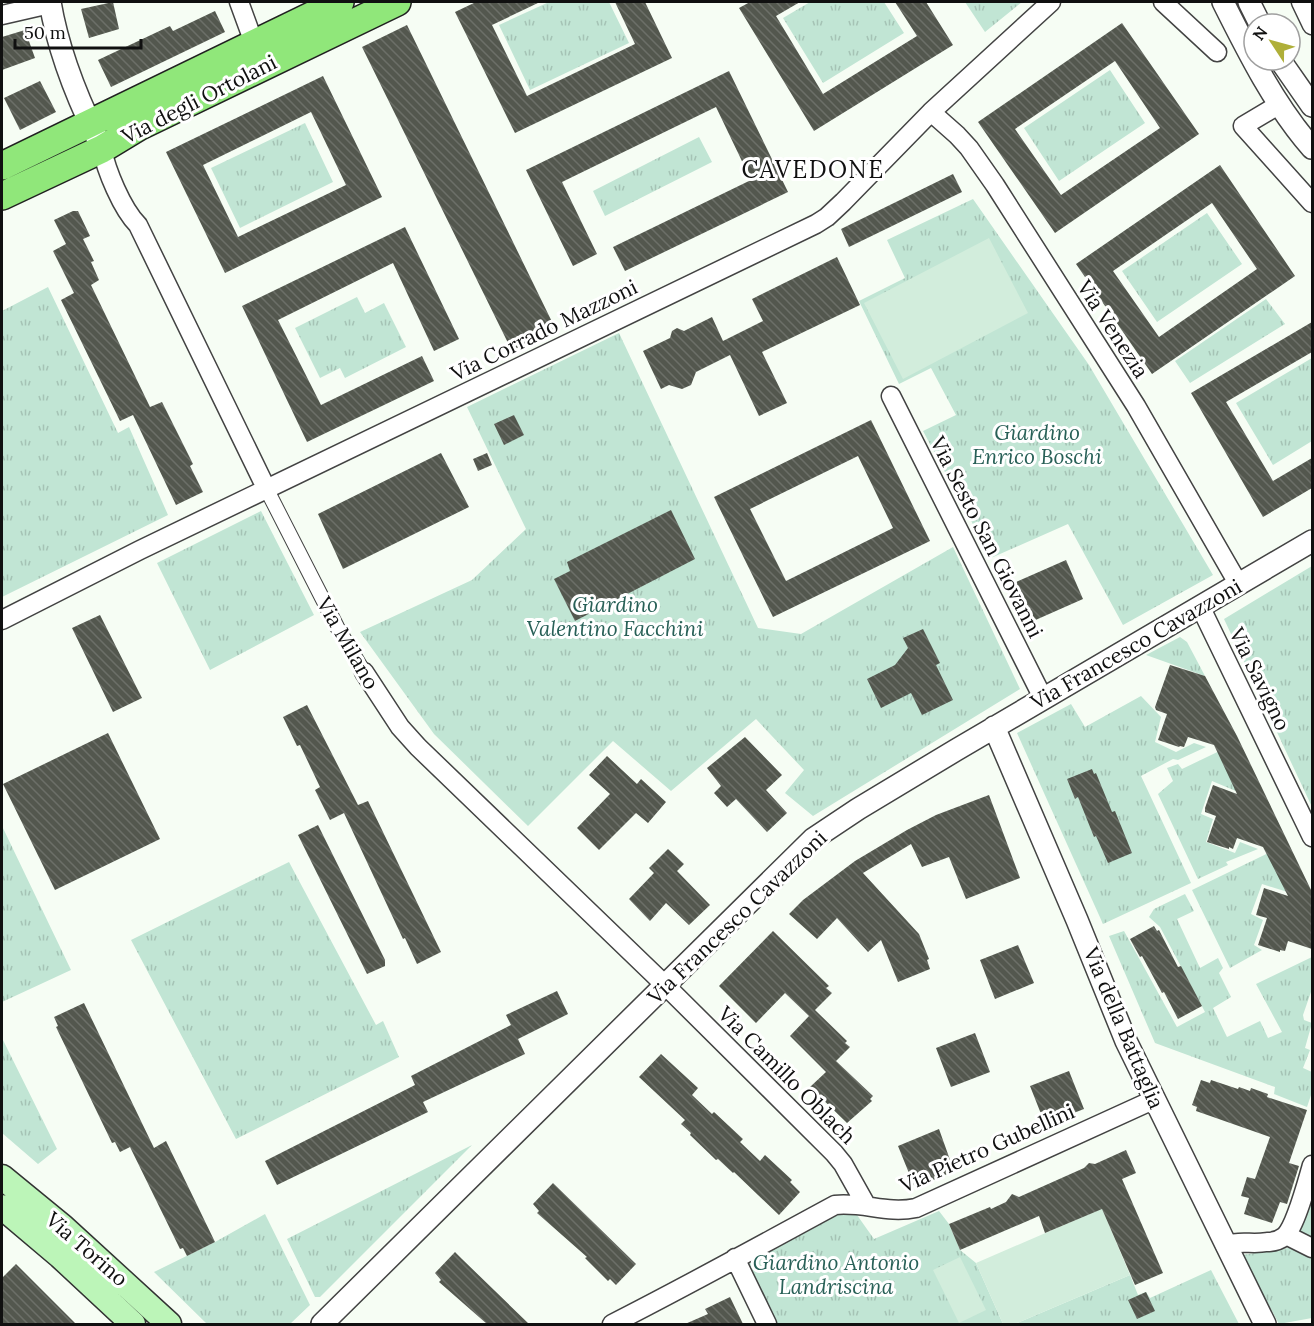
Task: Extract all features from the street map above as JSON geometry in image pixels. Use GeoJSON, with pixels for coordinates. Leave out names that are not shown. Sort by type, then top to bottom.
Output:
{"type":"FeatureCollection","features":[{"type":"Feature","properties":{"kind":"main road","name":"Via degli Ortolani"},"geometry":{"type":"LineString","coordinates":[[2,166],[340,2]]}},
{"type":"Feature","properties":{"kind":"main road","name":"Via degli Ortolani"},"geometry":{"type":"LineString","coordinates":[[2,196],[102,148],[140,126],[397,2]]}},
{"type":"Feature","properties":{"kind":"main road","name":"Via Torino"},"geometry":{"type":"LineString","coordinates":[[2,1177],[71,1234],[169,1324]]}},
{"type":"Feature","properties":{"kind":"main road","name":"Via Torino"},"geometry":{"type":"LineString","coordinates":[[2,1207],[60,1256],[133,1324]]}},
{"type":"Feature","properties":{"kind":"street"},"geometry":{"type":"LineString","coordinates":[[239,2],[254,43]]}},
{"type":"Feature","properties":{"kind":"street","name":"Via Corrado Mazzoni"},"geometry":{"type":"LineString","coordinates":[[2,620],[140,550],[828,218],[931,112],[1051,2]]}},
{"type":"Feature","properties":{"kind":"street"},"geometry":{"type":"LineString","coordinates":[[1163,2],[1216,52]]}},
{"type":"Feature","properties":{"kind":"street"},"geometry":{"type":"LineString","coordinates":[[1223,2],[1246,48],[1280,104],[1309,139]]}},
{"type":"Feature","properties":{"kind":"street"},"geometry":{"type":"LineString","coordinates":[[1301,2],[1312,25]]}},
{"type":"Feature","properties":{"kind":"street"},"geometry":{"type":"LineString","coordinates":[[2,15],[50,3]]}},
{"type":"Feature","properties":{"kind":"street","name":"Via Milano"},"geometry":{"type":"LineString","coordinates":[[50,3],[61,53],[79,101],[102,148],[104,161],[130,217],[138,225],[267,490],[337,627],[364,672],[400,727],[418,747],[665,985]]}},
{"type":"Feature","properties":{"kind":"street"},"geometry":{"type":"LineString","coordinates":[[1288,72],[1312,106]]}},
{"type":"Feature","properties":{"kind":"street"},"geometry":{"type":"LineString","coordinates":[[1280,104],[1243,126],[1312,203]]}},
{"type":"Feature","properties":{"kind":"street","name":"Via Venezia"},"geometry":{"type":"LineString","coordinates":[[931,112],[969,148],[995,185],[1136,406],[1239,585]]}},
{"type":"Feature","properties":{"kind":"street","name":"Via Sesto San Giovanni"},"geometry":{"type":"LineString","coordinates":[[891,396],[1043,698]]}},
{"type":"Feature","properties":{"kind":"street","name":"Via Francesco Cavazzoni"},"geometry":{"type":"LineString","coordinates":[[322,1324],[813,839],[858,809],[994,727],[1312,541]]}},
{"type":"Feature","properties":{"kind":"street","name":"Via Savigno"},"geometry":{"type":"LineString","coordinates":[[1200,606],[1312,837]]}},
{"type":"Feature","properties":{"kind":"street","name":"Via della Battaglia"},"geometry":{"type":"LineString","coordinates":[[994,727],[1126,1041],[1265,1324]]}},
{"type":"Feature","properties":{"kind":"street","name":"Via Camillo Oblach"},"geometry":{"type":"LineString","coordinates":[[665,985],[834,1153],[843,1164],[866,1205]]}},
{"type":"Feature","properties":{"kind":"street","name":"Via Pietro Gubellini"},"geometry":{"type":"LineString","coordinates":[[612,1324],[696,1282],[735,1258],[835,1205],[866,1205],[901,1211],[916,1208],[1153,1100]]}},
{"type":"Feature","properties":{"kind":"street"},"geometry":{"type":"LineString","coordinates":[[1225,1245],[1242,1241],[1265,1243],[1278,1240],[1286,1235],[1293,1223],[1312,1166]]}},
{"type":"Feature","properties":{"kind":"street"},"geometry":{"type":"LineString","coordinates":[[1286,1235],[1312,1248]]}},
{"type":"Feature","properties":{"kind":"street"},"geometry":{"type":"LineString","coordinates":[[735,1258],[767,1324]]}},
{"type":"Feature","properties":{"kind":"green space"},"geometry":{"type":"Polygon","coordinates":[[[549,2],[609,2],[629,43],[530,90],[499,25],[549,2]]]}},
{"type":"Feature","properties":{"kind":"green space"},"geometry":{"type":"Polygon","coordinates":[[[810,2],[884,2],[904,33],[823,83],[783,18],[810,2]]]}},
{"type":"Feature","properties":{"kind":"green space"},"geometry":{"type":"Polygon","coordinates":[[[965,2],[1022,2],[985,32],[965,2]]]}},
{"type":"Feature","properties":{"kind":"green space"},"geometry":{"type":"Polygon","coordinates":[[[1110,70],[1145,123],[1059,181],[1024,128],[1110,70]]]}},
{"type":"Feature","properties":{"kind":"green space"},"geometry":{"type":"Polygon","coordinates":[[[305,123],[333,182],[240,228],[211,168],[305,123]]]}},
{"type":"Feature","properties":{"kind":"green space"},"geometry":{"type":"Polygon","coordinates":[[[699,137],[712,162],[605,216],[593,191],[699,137]]]}},
{"type":"Feature","properties":{"kind":"green space","name":"Giardino Enrico Boschi"},"geometry":{"type":"Polygon","coordinates":[[[973,199],[1089,365],[1213,575],[1123,625],[1068,524],[991,558],[923,431],[956,415],[931,368],[899,384],[859,301],[905,278],[887,240],[973,199]]]}},
{"type":"Feature","properties":{"kind":"green space"},"geometry":{"type":"Polygon","coordinates":[[[1207,213],[1242,264],[1157,322],[1122,271],[1207,213]]]}},
{"type":"Feature","properties":{"kind":"green space"},"geometry":{"type":"Polygon","coordinates":[[[989,238],[1028,313],[903,379],[864,303],[989,238]]]}},
{"type":"Feature","properties":{"kind":"green space"},"geometry":{"type":"Polygon","coordinates":[[[48,287],[118,433],[129,427],[168,515],[2,597],[2,311],[48,287]]]}},
{"type":"Feature","properties":{"kind":"green space"},"geometry":{"type":"Polygon","coordinates":[[[357,297],[365,313],[384,303],[406,347],[345,378],[340,368],[320,378],[295,328],[357,297]]]}},
{"type":"Feature","properties":{"kind":"green space"},"geometry":{"type":"Polygon","coordinates":[[[1266,299],[1285,324],[1190,383],[1175,361],[1266,299]]]}},
{"type":"Feature","properties":{"kind":"green space","name":"Giardino Valentino Facchini"},"geometry":{"type":"Polygon","coordinates":[[[619,333],[758,628],[801,634],[953,547],[1020,689],[813,816],[785,793],[804,770],[756,719],[671,791],[613,741],[528,826],[434,734],[360,632],[472,580],[526,529],[467,407],[619,333]]]}},
{"type":"Feature","properties":{"kind":"green space"},"geometry":{"type":"Polygon","coordinates":[[[1312,358],[1312,441],[1273,465],[1236,403],[1312,358]]]}},
{"type":"Feature","properties":{"kind":"green space"},"geometry":{"type":"Polygon","coordinates":[[[261,511],[314,615],[210,670],[157,563],[261,511]]]}},
{"type":"Feature","properties":{"kind":"green space"},"geometry":{"type":"Polygon","coordinates":[[[1312,566],[1312,807],[1224,619],[1312,566]]]}},
{"type":"Feature","properties":{"kind":"green space"},"geometry":{"type":"Polygon","coordinates":[[[1180,637],[1187,642],[1205,676],[1146,655],[1180,637]]]}},
{"type":"Feature","properties":{"kind":"green space"},"geometry":{"type":"Polygon","coordinates":[[[1141,696],[1161,717],[1155,742],[1176,752],[1194,743],[1206,747],[1178,760],[1173,759],[1141,776],[1191,883],[1103,924],[1017,733],[1071,704],[1085,727],[1141,696]]]}},
{"type":"Feature","properties":{"kind":"green space"},"geometry":{"type":"Polygon","coordinates":[[[1232,745],[1262,802],[1212,781],[1201,814],[1213,819],[1206,842],[1235,853],[1240,842],[1258,849],[1226,862],[1228,865],[1198,879],[1158,794],[1173,781],[1167,768],[1178,764],[1182,769],[1232,745]]]}},
{"type":"Feature","properties":{"kind":"green space"},"geometry":{"type":"Polygon","coordinates":[[[2,826],[71,970],[2,1002],[2,826]]]}},
{"type":"Feature","properties":{"kind":"green space"},"geometry":{"type":"Polygon","coordinates":[[[1281,847],[1293,862],[1312,901],[1312,907],[1300,905],[1294,894],[1262,884],[1251,914],[1263,920],[1254,945],[1262,950],[1230,968],[1192,890],[1281,847]]]}},
{"type":"Feature","properties":{"kind":"green space"},"geometry":{"type":"Polygon","coordinates":[[[289,862],[376,1025],[383,1021],[399,1057],[236,1139],[131,940],[289,862]]]}},
{"type":"Feature","properties":{"kind":"green space"},"geometry":{"type":"Polygon","coordinates":[[[1185,894],[1194,911],[1177,919],[1200,968],[1218,958],[1223,968],[1219,973],[1231,997],[1213,1008],[1227,1037],[1260,1021],[1268,1038],[1282,1032],[1256,984],[1312,957],[1312,989],[1303,1015],[1304,1020],[1312,1023],[1305,1048],[1310,1050],[1303,1068],[1312,1072],[1312,1092],[1307,1107],[1274,1094],[1275,1087],[1155,1043],[1109,936],[1124,931],[1177,1027],[1205,1012],[1160,927],[1149,917],[1154,909],[1185,894]]]}},
{"type":"Feature","properties":{"kind":"green space"},"geometry":{"type":"Polygon","coordinates":[[[2,1038],[57,1149],[38,1164],[2,1133],[2,1038]]]}},
{"type":"Feature","properties":{"kind":"green space"},"geometry":{"type":"Polygon","coordinates":[[[472,1145],[320,1297],[315,1297],[287,1239],[472,1145]]]}},
{"type":"Feature","properties":{"kind":"green space"},"geometry":{"type":"Polygon","coordinates":[[[1312,1188],[1312,1318],[1279,1324],[1242,1255],[1288,1248],[1312,1188]]]}},
{"type":"Feature","properties":{"kind":"green space"},"geometry":{"type":"Polygon","coordinates":[[[1105,1203],[1103,1211],[1130,1275],[1015,1324],[1003,1324],[976,1263],[1101,1209],[1105,1203]]]}},
{"type":"Feature","properties":{"kind":"green space","name":"Giardino Antonio Landriscina"},"geometry":{"type":"Polygon","coordinates":[[[939,1211],[949,1224],[960,1250],[976,1263],[1003,1324],[776,1324],[745,1262],[839,1213],[857,1215],[874,1239],[939,1211]]]}},
{"type":"Feature","properties":{"kind":"green space"},"geometry":{"type":"Polygon","coordinates":[[[265,1214],[310,1305],[290,1324],[207,1324],[154,1272],[215,1242],[265,1214]]]}},
{"type":"Feature","properties":{"kind":"green space"},"geometry":{"type":"Polygon","coordinates":[[[960,1257],[986,1310],[959,1323],[933,1270],[960,1257]]]}},
{"type":"Feature","properties":{"kind":"green space"},"geometry":{"type":"Polygon","coordinates":[[[1211,1270],[1239,1324],[1015,1324],[1130,1275],[1138,1295],[1146,1292],[1150,1298],[1211,1270]]]}},
{"type":"Feature","properties":{"kind":"building"},"geometry":{"type":"Polygon","coordinates":[[[113,2],[119,29],[89,38],[81,9],[113,2]]]}},
{"type":"Feature","properties":{"kind":"building"},"geometry":{"type":"Polygon","coordinates":[[[476,2],[540,2],[492,25],[527,96],[635,44],[615,2],[645,2],[672,58],[515,133],[455,12],[476,2]]]}},
{"type":"Feature","properties":{"kind":"building"},"geometry":{"type":"Polygon","coordinates":[[[750,2],[800,2],[776,16],[823,94],[917,36],[895,2],[926,2],[953,45],[814,131],[739,8],[750,2]]]}},
{"type":"Feature","properties":{"kind":"building"},"geometry":{"type":"Polygon","coordinates":[[[215,11],[225,32],[111,87],[98,60],[170,26],[173,31],[215,11]]]}},
{"type":"Feature","properties":{"kind":"building"},"geometry":{"type":"Polygon","coordinates":[[[1122,23],[1199,134],[1055,233],[978,122],[1122,23]],[[1115,61],[1015,129],[1061,195],[1160,128],[1115,61]]]}},
{"type":"Feature","properties":{"kind":"building"},"geometry":{"type":"Polygon","coordinates":[[[407,25],[556,330],[512,351],[362,47],[407,25]]]}},
{"type":"Feature","properties":{"kind":"building"},"geometry":{"type":"Polygon","coordinates":[[[25,30],[35,58],[2,70],[2,37],[25,30]]]}},
{"type":"Feature","properties":{"kind":"building"},"geometry":{"type":"Polygon","coordinates":[[[729,71],[788,192],[625,271],[613,247],[751,180],[716,107],[562,182],[597,254],[573,266],[526,170],[729,71]]]}},
{"type":"Feature","properties":{"kind":"building"},"geometry":{"type":"Polygon","coordinates":[[[323,76],[382,197],[225,273],[166,152],[323,76]],[[311,112],[203,165],[238,237],[346,185],[311,112]]]}},
{"type":"Feature","properties":{"kind":"building"},"geometry":{"type":"Polygon","coordinates":[[[40,81],[56,112],[20,130],[4,98],[40,81]]]}},
{"type":"Feature","properties":{"kind":"building"},"geometry":{"type":"Polygon","coordinates":[[[1220,165],[1295,276],[1152,374],[1076,264],[1220,165]],[[1212,203],[1113,271],[1159,337],[1257,269],[1212,203]]]}},
{"type":"Feature","properties":{"kind":"building"},"geometry":{"type":"Polygon","coordinates":[[[953,174],[962,192],[849,247],[841,229],[953,174]]]}},
{"type":"Feature","properties":{"kind":"building"},"geometry":{"type":"Polygon","coordinates":[[[78,211],[90,236],[83,239],[94,261],[91,262],[99,280],[91,285],[150,407],[162,402],[193,464],[190,466],[203,492],[176,505],[133,415],[120,421],[61,300],[74,293],[53,251],[66,244],[54,220],[78,211]]]}},
{"type":"Feature","properties":{"kind":"building"},"geometry":{"type":"Polygon","coordinates":[[[405,227],[459,339],[434,351],[393,263],[278,320],[321,405],[422,356],[434,381],[307,442],[242,306],[405,227]]]}},
{"type":"Feature","properties":{"kind":"building"},"geometry":{"type":"Polygon","coordinates":[[[837,257],[860,305],[762,352],[787,403],[759,416],[730,355],[696,372],[691,385],[682,389],[669,385],[661,389],[643,351],[670,338],[672,331],[677,328],[684,331],[712,317],[723,341],[763,321],[752,299],[837,257]]]}},
{"type":"Feature","properties":{"kind":"building"},"geometry":{"type":"Polygon","coordinates":[[[1312,322],[1312,352],[1226,402],[1273,481],[1312,458],[1312,488],[1263,517],[1191,393],[1312,322]]]}},
{"type":"Feature","properties":{"kind":"building"},"geometry":{"type":"Polygon","coordinates":[[[514,415],[524,435],[504,445],[494,424],[514,415]]]}},
{"type":"Feature","properties":{"kind":"building"},"geometry":{"type":"Polygon","coordinates":[[[871,420],[930,541],[773,617],[714,497],[871,420]],[[858,456],[750,509],[786,581],[893,528],[858,456]]]}},
{"type":"Feature","properties":{"kind":"building"},"geometry":{"type":"Polygon","coordinates":[[[441,453],[469,507],[343,569],[318,514],[441,453]]]}},
{"type":"Feature","properties":{"kind":"building"},"geometry":{"type":"Polygon","coordinates":[[[487,453],[492,465],[478,471],[473,459],[487,453]]]}},
{"type":"Feature","properties":{"kind":"building"},"geometry":{"type":"Polygon","coordinates":[[[671,510],[695,559],[575,621],[554,579],[570,571],[567,562],[671,510]]]}},
{"type":"Feature","properties":{"kind":"building"},"geometry":{"type":"Polygon","coordinates":[[[1066,560],[1083,599],[1031,622],[1014,583],[1066,560]]]}},
{"type":"Feature","properties":{"kind":"building"},"geometry":{"type":"Polygon","coordinates":[[[100,615],[142,698],[113,712],[72,628],[100,615]]]}},
{"type":"Feature","properties":{"kind":"building"},"geometry":{"type":"Polygon","coordinates":[[[923,629],[940,663],[936,665],[953,700],[922,715],[911,693],[881,708],[867,679],[895,665],[908,648],[903,638],[923,629]]]}},
{"type":"Feature","properties":{"kind":"building"},"geometry":{"type":"Polygon","coordinates":[[[1170,665],[1205,676],[1237,736],[1312,892],[1312,949],[1288,941],[1285,951],[1280,950],[1280,952],[1258,945],[1267,918],[1256,915],[1264,888],[1288,896],[1263,847],[1237,838],[1233,849],[1207,842],[1216,816],[1205,812],[1213,785],[1237,794],[1214,745],[1188,737],[1184,747],[1158,740],[1167,714],[1156,710],[1155,707],[1170,665]]]}},
{"type":"Feature","properties":{"kind":"building"},"geometry":{"type":"Polygon","coordinates":[[[307,705],[358,805],[368,801],[441,952],[417,964],[344,813],[330,820],[315,790],[320,787],[300,745],[297,746],[283,717],[307,705]]]}},
{"type":"Feature","properties":{"kind":"building"},"geometry":{"type":"Polygon","coordinates":[[[108,733],[160,839],[55,890],[3,784],[108,733]]]}},
{"type":"Feature","properties":{"kind":"building"},"geometry":{"type":"Polygon","coordinates":[[[745,737],[782,775],[766,790],[787,813],[767,832],[736,799],[727,807],[714,793],[721,786],[707,768],[745,737]]]}},
{"type":"Feature","properties":{"kind":"building"},"geometry":{"type":"Polygon","coordinates":[[[607,756],[637,784],[641,779],[666,802],[648,823],[636,813],[599,850],[577,828],[610,794],[589,775],[607,756]]]}},
{"type":"Feature","properties":{"kind":"building"},"geometry":{"type":"Polygon","coordinates":[[[1092,769],[1094,774],[1096,773],[1112,812],[1115,811],[1132,853],[1108,863],[1096,836],[1094,837],[1078,797],[1075,799],[1067,779],[1092,769]]]}},
{"type":"Feature","properties":{"kind":"building"},"geometry":{"type":"Polygon","coordinates":[[[989,795],[1020,878],[966,899],[949,857],[922,867],[911,844],[863,873],[919,934],[929,959],[927,960],[930,969],[898,982],[881,940],[868,952],[837,918],[817,939],[789,914],[803,900],[855,861],[907,830],[936,815],[989,795]]]}},
{"type":"Feature","properties":{"kind":"building"},"geometry":{"type":"Polygon","coordinates":[[[318,825],[385,960],[385,966],[367,974],[298,835],[318,825]]]}},
{"type":"Feature","properties":{"kind":"building"},"geometry":{"type":"Polygon","coordinates":[[[668,849],[684,864],[677,871],[710,905],[689,925],[666,903],[650,921],[629,899],[654,873],[649,868],[668,849]]]}},
{"type":"Feature","properties":{"kind":"building"},"geometry":{"type":"Polygon","coordinates":[[[1154,926],[1157,931],[1159,930],[1178,967],[1181,966],[1202,1006],[1178,1019],[1164,992],[1162,993],[1130,939],[1154,926]]]}},
{"type":"Feature","properties":{"kind":"building"},"geometry":{"type":"Polygon","coordinates":[[[773,931],[829,986],[826,988],[832,993],[815,1010],[847,1041],[845,1043],[850,1047],[836,1061],[873,1096],[870,1099],[872,1101],[847,1123],[810,1087],[826,1072],[790,1036],[809,1016],[785,993],[756,1023],[719,986],[773,931]]]}},
{"type":"Feature","properties":{"kind":"building"},"geometry":{"type":"Polygon","coordinates":[[[1018,945],[1034,983],[995,999],[980,960],[1018,945]]]}},
{"type":"Feature","properties":{"kind":"building"},"geometry":{"type":"Polygon","coordinates":[[[557,991],[568,1014],[518,1039],[525,1054],[423,1102],[428,1112],[277,1185],[265,1161],[415,1085],[411,1076],[511,1025],[506,1015],[557,991]]]}},
{"type":"Feature","properties":{"kind":"building"},"geometry":{"type":"Polygon","coordinates":[[[84,1003],[154,1148],[166,1141],[215,1242],[187,1256],[183,1248],[180,1249],[130,1147],[120,1152],[115,1142],[112,1143],[56,1027],[58,1026],[54,1017],[84,1003]]]}},
{"type":"Feature","properties":{"kind":"building"},"geometry":{"type":"Polygon","coordinates":[[[975,1033],[990,1072],[951,1087],[936,1048],[975,1033]]]}},
{"type":"Feature","properties":{"kind":"building"},"geometry":{"type":"Polygon","coordinates":[[[661,1054],[698,1088],[692,1095],[743,1139],[740,1142],[760,1161],[765,1155],[792,1180],[790,1182],[800,1192],[779,1215],[734,1172],[718,1159],[716,1160],[690,1135],[691,1133],[681,1124],[685,1120],[639,1077],[661,1054]]]}},
{"type":"Feature","properties":{"kind":"building"},"geometry":{"type":"Polygon","coordinates":[[[1069,1071],[1084,1109],[1045,1124],[1030,1086],[1069,1071]]]}},
{"type":"Feature","properties":{"kind":"building"},"geometry":{"type":"Polygon","coordinates":[[[1201,1080],[1210,1083],[1211,1080],[1250,1091],[1251,1088],[1268,1094],[1267,1097],[1307,1110],[1289,1163],[1299,1166],[1287,1204],[1280,1202],[1272,1223],[1244,1214],[1249,1198],[1241,1196],[1247,1177],[1255,1179],[1270,1137],[1196,1111],[1197,1107],[1192,1105],[1201,1080]]]}},
{"type":"Feature","properties":{"kind":"building"},"geometry":{"type":"Polygon","coordinates":[[[939,1129],[954,1171],[915,1188],[898,1146],[939,1129]]]}},
{"type":"Feature","properties":{"kind":"building"},"geometry":{"type":"Polygon","coordinates":[[[1126,1150],[1136,1173],[1122,1179],[1163,1273],[1135,1285],[1102,1209],[1045,1233],[1039,1216],[960,1250],[949,1224],[1006,1202],[1012,1194],[1019,1197],[1084,1168],[1089,1163],[1095,1164],[1126,1150]]]}},
{"type":"Feature","properties":{"kind":"building"},"geometry":{"type":"Polygon","coordinates":[[[553,1183],[636,1264],[616,1285],[610,1279],[608,1281],[585,1258],[587,1257],[537,1213],[539,1211],[533,1204],[553,1183]]]}},
{"type":"Feature","properties":{"kind":"building"},"geometry":{"type":"Polygon","coordinates":[[[455,1252],[529,1324],[487,1324],[439,1282],[441,1280],[435,1273],[455,1252]]]}},
{"type":"Feature","properties":{"kind":"building"},"geometry":{"type":"Polygon","coordinates":[[[16,1264],[76,1324],[2,1324],[2,1278],[16,1264]]]}},
{"type":"Feature","properties":{"kind":"building"},"geometry":{"type":"Polygon","coordinates":[[[1146,1292],[1155,1311],[1137,1319],[1128,1300],[1146,1292]]]}},
{"type":"Feature","properties":{"kind":"building"},"geometry":{"type":"Polygon","coordinates":[[[730,1297],[743,1324],[685,1324],[708,1314],[705,1309],[730,1297]]]}},
{"type":"Feature","properties":{"kind":"district","name":"CAVEDONE"},"geometry":{"type":"Point","coordinates":[813,169]}}]}
